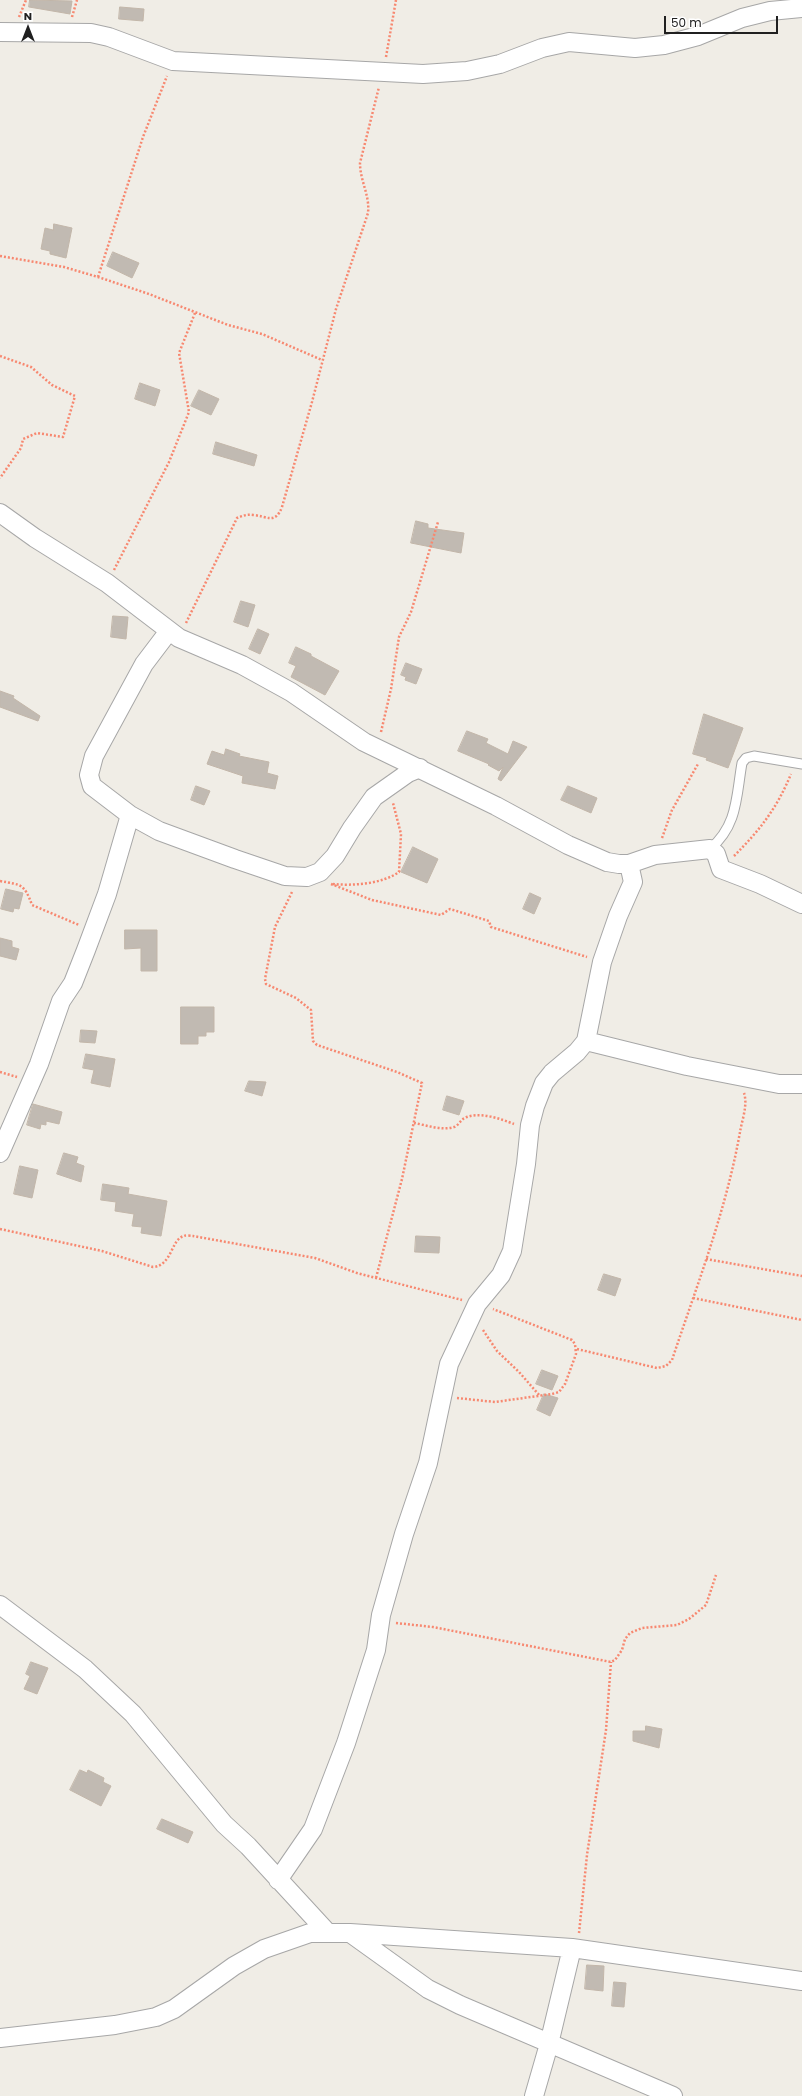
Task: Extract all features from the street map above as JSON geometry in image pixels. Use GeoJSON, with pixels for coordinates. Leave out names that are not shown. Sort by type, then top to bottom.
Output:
{"type":"FeatureCollection","features":[{"type":"Feature","properties":{"kind":"street"},"geometry":{"type":"LineString","coordinates":[[0,32],[91,33],[109,37],[173,61],[423,74],[467,71],[500,64],[542,48],[569,42],[614,47],[650,47],[698,36],[742,18],[770,12],[802,8]]}},
{"type":"Feature","properties":{"kind":"street"},"geometry":{"type":"LineString","coordinates":[[0,513],[35,538],[107,582],[174,635],[242,664],[291,692],[364,742],[496,806],[574,848],[607,862],[629,864],[655,855],[710,849],[716,854],[721,869],[802,904]]}},
{"type":"Feature","properties":{"kind":"street"},"geometry":{"type":"LineString","coordinates":[[174,635],[144,664],[94,756],[89,776],[92,786],[130,815],[159,831],[286,876],[314,876],[335,856],[367,805],[389,786],[420,768]]}},
{"type":"Feature","properties":{"kind":"street"},"geometry":{"type":"LineString","coordinates":[[0,1153],[39,1064],[61,1001],[73,983],[93,931],[107,894],[130,815]]}},
{"type":"Feature","properties":{"kind":"street"},"geometry":{"type":"LineString","coordinates":[[278,1880],[313,1829],[362,1692],[376,1650],[380,1622],[404,1534],[428,1463],[451,1359],[475,1308],[501,1275],[512,1251],[535,1106],[544,1083],[552,1073],[577,1052],[586,1041],[602,962],[618,916],[633,882],[629,864]]}},
{"type":"Feature","properties":{"kind":"street"},"geometry":{"type":"LineString","coordinates":[[586,1041],[687,1066],[779,1084],[802,1084]]}},
{"type":"Feature","properties":{"kind":"street"},"geometry":{"type":"LineString","coordinates":[[0,1605],[85,1669],[133,1714],[224,1824],[248,1846],[328,1934]]}},
{"type":"Feature","properties":{"kind":"street"},"geometry":{"type":"LineString","coordinates":[[350,1933],[428,1989],[460,2005],[549,2044],[673,2096]]}},
{"type":"Feature","properties":{"kind":"street"},"geometry":{"type":"LineString","coordinates":[[0,2038],[115,2025],[156,2017],[174,2009],[234,1966],[264,1949],[310,1934],[350,1933],[575,1948],[802,1981]]}},
{"type":"Feature","properties":{"kind":"street"},"geometry":{"type":"LineString","coordinates":[[534,2096],[575,1948]]}},
{"type":"Feature","properties":{"kind":"lane"},"geometry":{"type":"LineString","coordinates":[[710,849],[724,836],[734,816],[742,763],[746,758],[754,756],[799,764]]}},
{"type":"Feature","properties":{"kind":"path"},"geometry":{"type":"LineString","coordinates":[[174,635],[237,518],[252,515],[274,518],[279,514],[312,402],[336,309],[368,212],[368,200],[360,174],[360,163],[383,71],[396,0]]}},
{"type":"Feature","properties":{"kind":"path"},"geometry":{"type":"LineString","coordinates":[[98,277],[143,137],[173,61]]}},
{"type":"Feature","properties":{"kind":"path"},"geometry":{"type":"LineString","coordinates":[[0,256],[64,267],[98,277],[149,294],[228,325],[262,334],[322,360]]}},
{"type":"Feature","properties":{"kind":"path"},"geometry":{"type":"LineString","coordinates":[[107,582],[169,462],[189,412],[179,353],[195,313]]}},
{"type":"Feature","properties":{"kind":"path"},"geometry":{"type":"LineString","coordinates":[[0,356],[31,367],[52,385],[75,396],[63,437],[38,433],[23,439],[21,448],[0,478]]}},
{"type":"Feature","properties":{"kind":"path"},"geometry":{"type":"LineString","coordinates":[[378,748],[391,689],[399,638],[411,612],[438,522]]}},
{"type":"Feature","properties":{"kind":"path"},"geometry":{"type":"LineString","coordinates":[[655,855],[672,810],[698,764]]}},
{"type":"Feature","properties":{"kind":"path"},"geometry":{"type":"LineString","coordinates":[[721,869],[754,836],[774,811],[799,764]]}},
{"type":"Feature","properties":{"kind":"path"},"geometry":{"type":"LineString","coordinates":[[389,786],[401,834],[399,872],[391,878],[381,880],[351,884],[329,883],[372,900],[419,911],[441,915],[450,909],[489,921],[491,927],[602,962]]}},
{"type":"Feature","properties":{"kind":"path"},"geometry":{"type":"LineString","coordinates":[[298,877],[287,904],[275,927],[265,979],[266,984],[296,998],[311,1010],[314,1041],[317,1045],[397,1072],[422,1083],[397,1200],[376,1278]]}},
{"type":"Feature","properties":{"kind":"path"},"geometry":{"type":"LineString","coordinates":[[0,881],[18,883],[28,894],[32,905],[41,911],[93,931]]}},
{"type":"Feature","properties":{"kind":"path"},"geometry":{"type":"LineString","coordinates":[[0,1229],[102,1251],[153,1267],[160,1265],[167,1258],[179,1238],[184,1236],[193,1236],[316,1258],[475,1308],[505,1313],[572,1340],[577,1349],[657,1368],[666,1366],[672,1360],[706,1259],[734,1165],[745,1105],[743,1090],[735,1075]]}},
{"type":"Feature","properties":{"kind":"path"},"geometry":{"type":"LineString","coordinates":[[414,1123],[438,1127],[453,1127],[464,1119],[484,1116],[500,1119],[530,1130]]}},
{"type":"Feature","properties":{"kind":"path"},"geometry":{"type":"LineString","coordinates":[[706,1259],[802,1276]]}},
{"type":"Feature","properties":{"kind":"path"},"geometry":{"type":"LineString","coordinates":[[693,1298],[802,1320]]}},
{"type":"Feature","properties":{"kind":"path"},"geometry":{"type":"LineString","coordinates":[[475,1308],[488,1340],[540,1396]]}},
{"type":"Feature","properties":{"kind":"path"},"geometry":{"type":"LineString","coordinates":[[442,1395],[485,1402],[540,1396],[559,1392],[565,1384],[577,1349]]}},
{"type":"Feature","properties":{"kind":"path"},"geometry":{"type":"LineString","coordinates":[[380,1622],[433,1627],[611,1662],[615,1660],[622,1650],[625,1639],[630,1633],[642,1628],[677,1625],[689,1619],[706,1604],[716,1575]]}},
{"type":"Feature","properties":{"kind":"path"},"geometry":{"type":"LineString","coordinates":[[575,1948],[587,1855],[606,1730],[611,1662]]}},
{"type":"Feature","properties":{"kind":"building"},"geometry":{"type":"Polygon","coordinates":[[[30,0],[72,1],[70,14],[29,7],[30,0]]]}},
{"type":"Feature","properties":{"kind":"building"},"geometry":{"type":"Polygon","coordinates":[[[120,7],[144,9],[143,21],[119,19],[120,7]]]}},
{"type":"Feature","properties":{"kind":"building"},"geometry":{"type":"Polygon","coordinates":[[[54,224],[72,228],[66,258],[50,254],[50,251],[41,249],[45,228],[53,230],[54,224]]]}},
{"type":"Feature","properties":{"kind":"building"},"geometry":{"type":"Polygon","coordinates":[[[113,252],[139,263],[132,278],[107,266],[113,252]]]}},
{"type":"Feature","properties":{"kind":"building"},"geometry":{"type":"Polygon","coordinates":[[[140,383],[160,390],[155,406],[135,399],[140,383]]]}},
{"type":"Feature","properties":{"kind":"building"},"geometry":{"type":"Polygon","coordinates":[[[199,390],[219,399],[211,415],[191,406],[199,390]]]}},
{"type":"Feature","properties":{"kind":"building"},"geometry":{"type":"Polygon","coordinates":[[[216,442],[257,455],[254,466],[213,454],[216,442]]]}},
{"type":"Feature","properties":{"kind":"building"},"geometry":{"type":"Polygon","coordinates":[[[416,521],[428,524],[428,528],[464,533],[461,553],[411,543],[416,521]]]}},
{"type":"Feature","properties":{"kind":"building"},"geometry":{"type":"Polygon","coordinates":[[[241,601],[255,605],[248,627],[234,622],[241,601]]]}},
{"type":"Feature","properties":{"kind":"building"},"geometry":{"type":"Polygon","coordinates":[[[113,616],[128,617],[126,639],[111,637],[113,616]]]}},
{"type":"Feature","properties":{"kind":"building"},"geometry":{"type":"Polygon","coordinates":[[[258,629],[269,634],[260,654],[249,649],[258,629]]]}},
{"type":"Feature","properties":{"kind":"building"},"geometry":{"type":"Polygon","coordinates":[[[296,647],[339,671],[325,695],[291,677],[296,666],[289,663],[296,647]]]}},
{"type":"Feature","properties":{"kind":"building"},"geometry":{"type":"Polygon","coordinates":[[[406,663],[422,669],[416,684],[405,680],[406,677],[401,675],[406,663]]]}},
{"type":"Feature","properties":{"kind":"building"},"geometry":{"type":"Polygon","coordinates":[[[0,691],[14,696],[13,698],[40,716],[38,721],[0,707],[0,691]]]}},
{"type":"Feature","properties":{"kind":"building"},"geometry":{"type":"Polygon","coordinates":[[[704,714],[743,728],[728,768],[706,760],[707,758],[693,754],[704,714]]]}},
{"type":"Feature","properties":{"kind":"building"},"geometry":{"type":"Polygon","coordinates":[[[467,731],[488,739],[486,743],[508,754],[513,741],[527,747],[501,781],[498,779],[503,767],[499,771],[488,765],[489,764],[458,751],[467,731]]]}},
{"type":"Feature","properties":{"kind":"building"},"geometry":{"type":"Polygon","coordinates":[[[226,749],[240,754],[239,756],[269,762],[267,773],[278,776],[275,789],[242,783],[243,776],[207,764],[212,751],[224,755],[226,749]]]}},
{"type":"Feature","properties":{"kind":"building"},"geometry":{"type":"Polygon","coordinates":[[[196,786],[210,791],[204,805],[191,800],[196,786]]]}},
{"type":"Feature","properties":{"kind":"building"},"geometry":{"type":"Polygon","coordinates":[[[568,786],[597,798],[591,813],[561,800],[568,786]]]}},
{"type":"Feature","properties":{"kind":"building"},"geometry":{"type":"Polygon","coordinates":[[[413,847],[438,859],[427,883],[401,872],[413,847]]]}},
{"type":"Feature","properties":{"kind":"building"},"geometry":{"type":"Polygon","coordinates":[[[6,889],[23,893],[19,909],[14,908],[13,912],[1,909],[6,889]]]}},
{"type":"Feature","properties":{"kind":"building"},"geometry":{"type":"Polygon","coordinates":[[[530,893],[541,898],[534,914],[523,909],[530,893]]]}},
{"type":"Feature","properties":{"kind":"building"},"geometry":{"type":"Polygon","coordinates":[[[125,930],[157,930],[157,971],[141,971],[141,948],[125,949],[125,930]]]}},
{"type":"Feature","properties":{"kind":"building"},"geometry":{"type":"Polygon","coordinates":[[[0,938],[12,941],[12,947],[19,949],[16,960],[0,956],[0,938]]]}},
{"type":"Feature","properties":{"kind":"building"},"geometry":{"type":"Polygon","coordinates":[[[181,1007],[214,1007],[214,1032],[206,1032],[206,1036],[198,1036],[198,1044],[181,1044],[181,1007]]]}},
{"type":"Feature","properties":{"kind":"building"},"geometry":{"type":"Polygon","coordinates":[[[81,1030],[97,1031],[95,1043],[80,1042],[81,1030]]]}},
{"type":"Feature","properties":{"kind":"building"},"geometry":{"type":"Polygon","coordinates":[[[86,1054],[115,1059],[110,1087],[91,1083],[94,1070],[83,1068],[86,1054]]]}},
{"type":"Feature","properties":{"kind":"building"},"geometry":{"type":"Polygon","coordinates":[[[249,1081],[266,1082],[262,1096],[245,1091],[249,1081]]]}},
{"type":"Feature","properties":{"kind":"building"},"geometry":{"type":"Polygon","coordinates":[[[447,1096],[464,1101],[459,1115],[443,1110],[447,1096]]]}},
{"type":"Feature","properties":{"kind":"building"},"geometry":{"type":"Polygon","coordinates":[[[33,1104],[62,1112],[59,1124],[46,1121],[46,1125],[41,1124],[40,1129],[27,1125],[33,1104]]]}},
{"type":"Feature","properties":{"kind":"building"},"geometry":{"type":"Polygon","coordinates":[[[64,1153],[78,1157],[76,1163],[84,1166],[81,1182],[57,1174],[64,1153]]]}},
{"type":"Feature","properties":{"kind":"building"},"geometry":{"type":"Polygon","coordinates":[[[20,1166],[38,1170],[32,1198],[14,1194],[20,1166]]]}},
{"type":"Feature","properties":{"kind":"building"},"geometry":{"type":"Polygon","coordinates":[[[103,1184],[129,1188],[128,1194],[167,1201],[161,1236],[141,1233],[142,1227],[132,1226],[134,1214],[115,1211],[116,1202],[101,1200],[103,1184]]]}},
{"type":"Feature","properties":{"kind":"building"},"geometry":{"type":"Polygon","coordinates":[[[416,1236],[440,1237],[439,1253],[415,1252],[416,1236]]]}},
{"type":"Feature","properties":{"kind":"building"},"geometry":{"type":"Polygon","coordinates":[[[604,1274],[621,1279],[615,1296],[598,1290],[604,1274]]]}},
{"type":"Feature","properties":{"kind":"building"},"geometry":{"type":"Polygon","coordinates":[[[542,1370],[558,1376],[552,1390],[536,1384],[542,1370]]]}},
{"type":"Feature","properties":{"kind":"building"},"geometry":{"type":"Polygon","coordinates":[[[544,1394],[558,1398],[550,1416],[537,1410],[544,1394]]]}},
{"type":"Feature","properties":{"kind":"building"},"geometry":{"type":"Polygon","coordinates":[[[31,1662],[48,1668],[37,1694],[24,1689],[30,1676],[26,1674],[31,1662]]]}},
{"type":"Feature","properties":{"kind":"building"},"geometry":{"type":"Polygon","coordinates":[[[646,1726],[662,1729],[659,1748],[633,1741],[633,1731],[645,1731],[646,1726]]]}},
{"type":"Feature","properties":{"kind":"building"},"geometry":{"type":"Polygon","coordinates":[[[80,1770],[87,1773],[88,1770],[104,1778],[103,1782],[111,1786],[101,1806],[70,1790],[80,1770]]]}},
{"type":"Feature","properties":{"kind":"building"},"geometry":{"type":"Polygon","coordinates":[[[162,1819],[193,1832],[188,1843],[157,1829],[162,1819]]]}},
{"type":"Feature","properties":{"kind":"building"},"geometry":{"type":"Polygon","coordinates":[[[587,1965],[604,1966],[603,1991],[585,1989],[587,1965]]]}},
{"type":"Feature","properties":{"kind":"building"},"geometry":{"type":"Polygon","coordinates":[[[614,1982],[626,1983],[624,2007],[612,2006],[614,1982]]]}}]}
